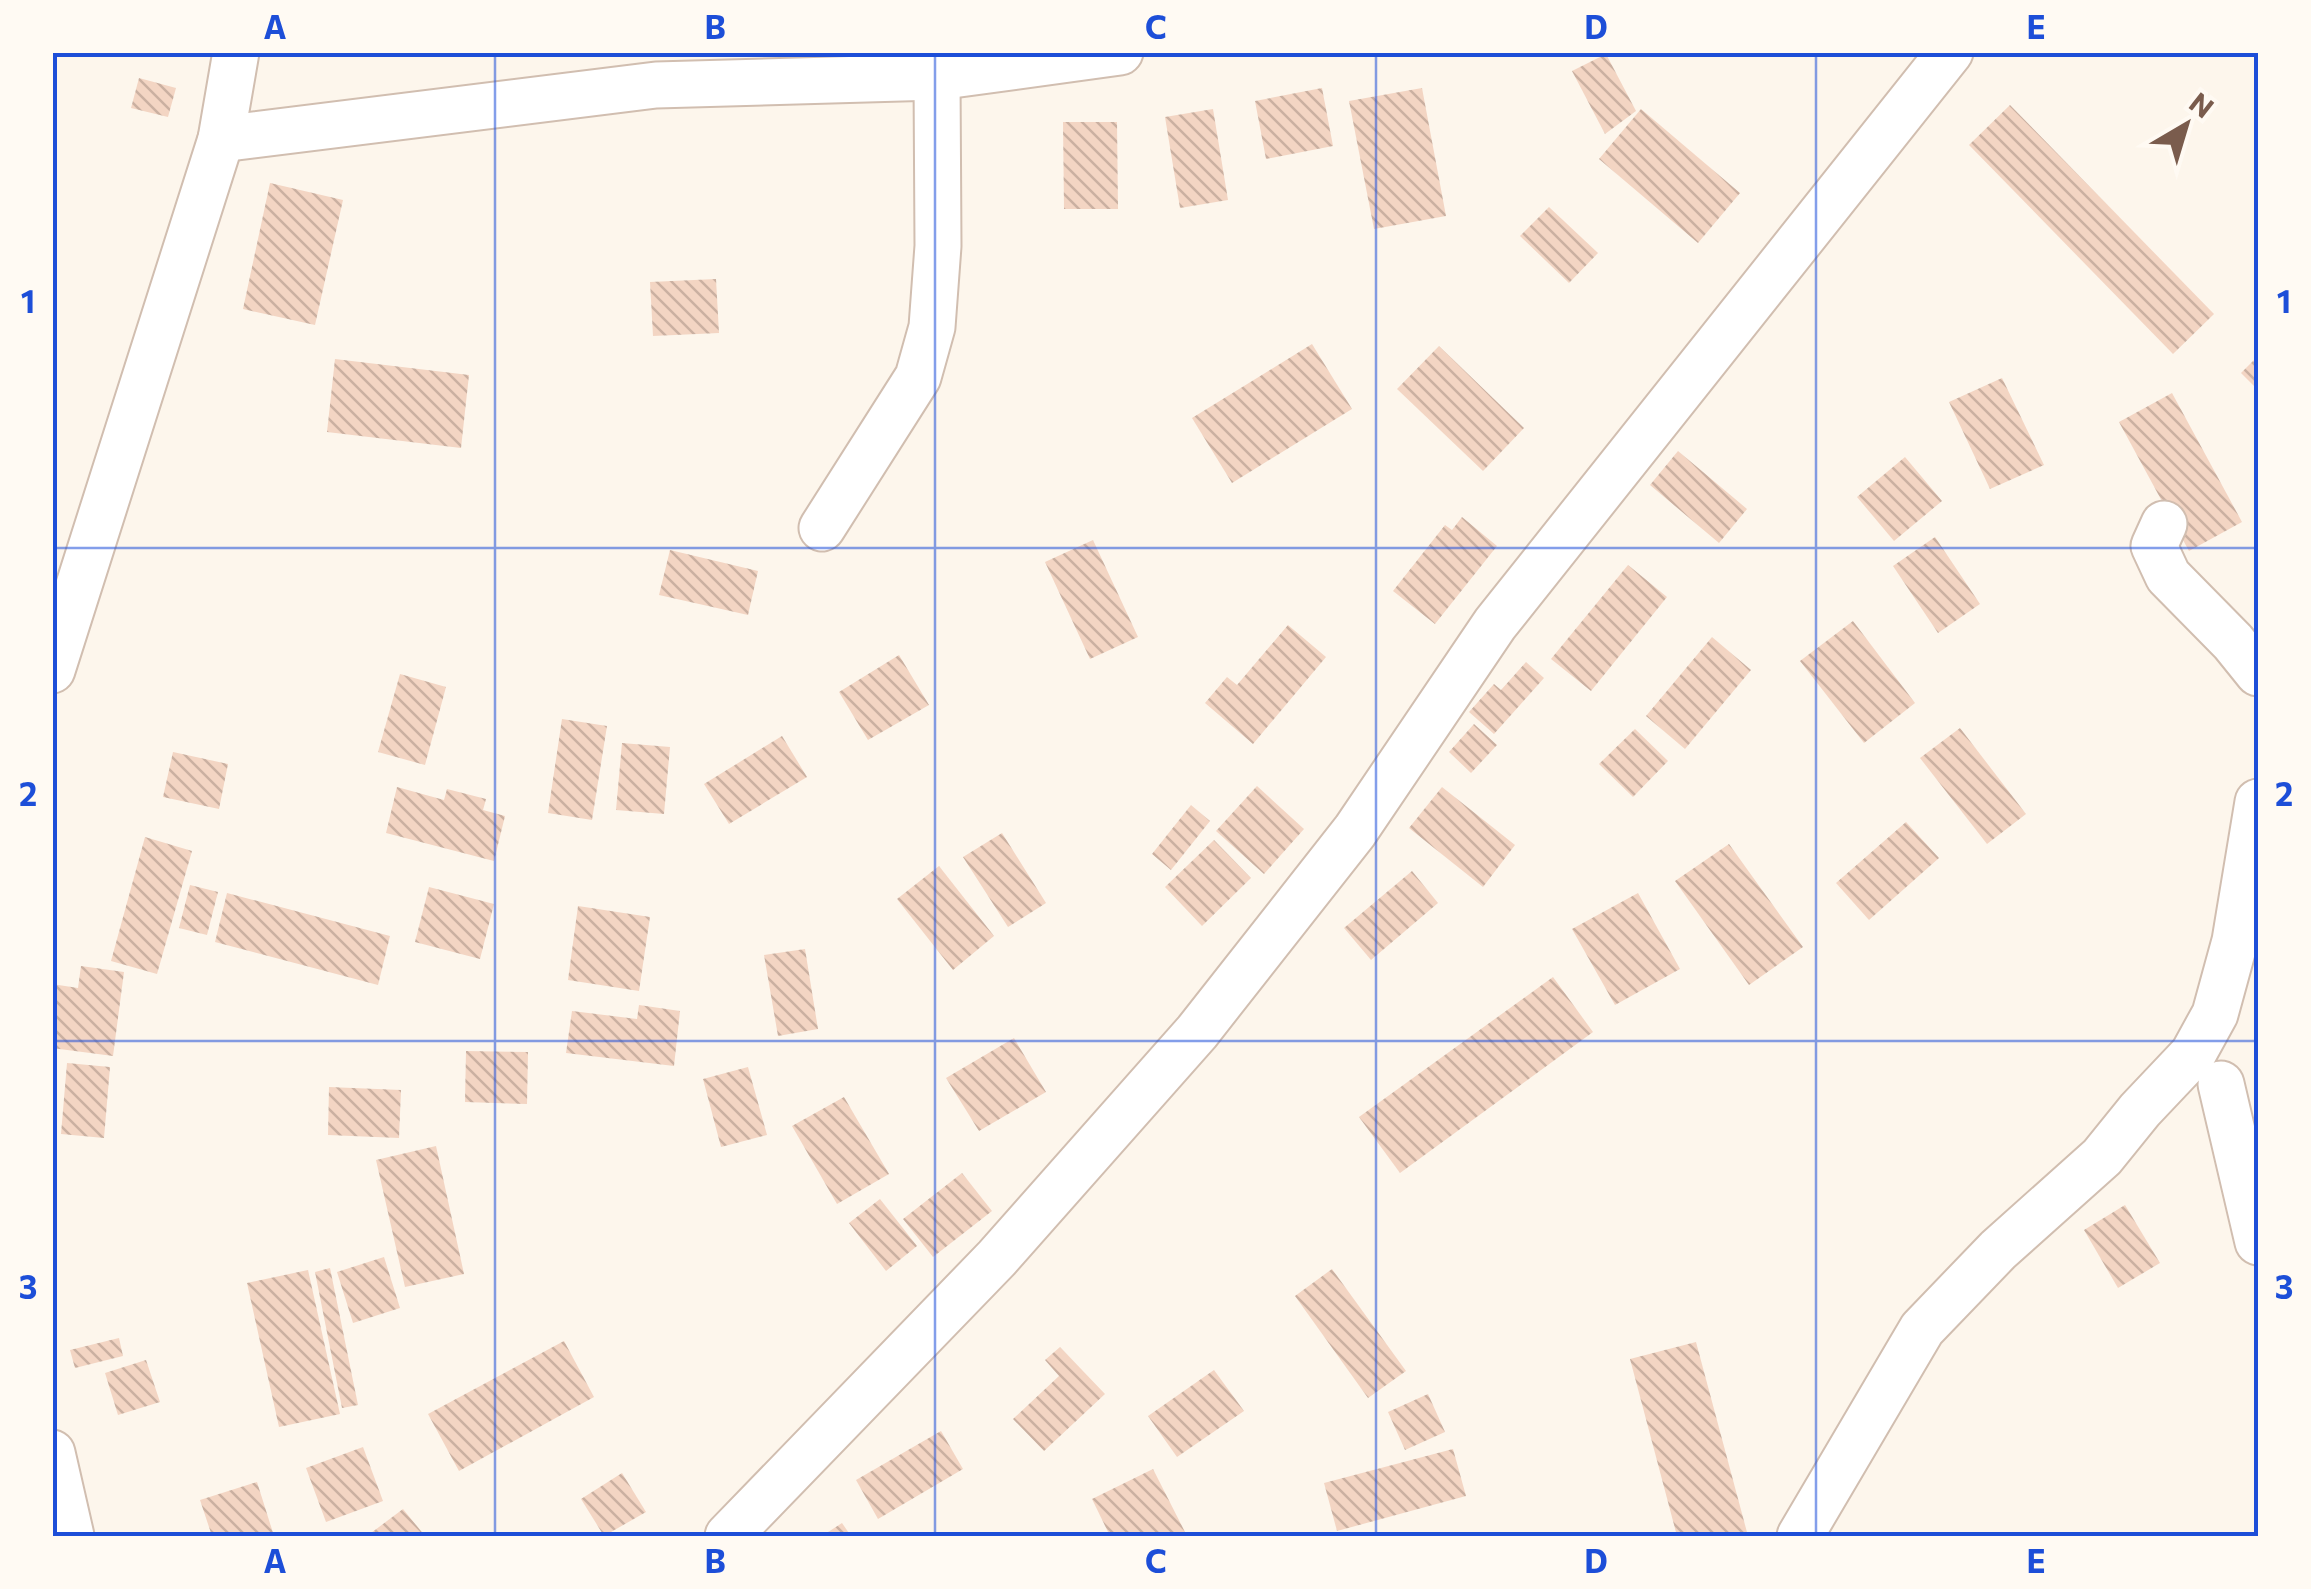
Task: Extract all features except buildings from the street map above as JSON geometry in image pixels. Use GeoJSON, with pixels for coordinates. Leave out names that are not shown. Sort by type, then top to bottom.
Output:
{"type":"FeatureCollection","features":[{"type":"Feature","properties":{"kind":"street"},"geometry":{"type":"LineString","coordinates":[[52,670],[222,139],[236,52]]}},
{"type":"Feature","properties":{"kind":"street"},"geometry":{"type":"LineString","coordinates":[[222,139],[656,85],[1120,52]]}},
{"type":"Feature","properties":{"kind":"street"},"geometry":{"type":"LineString","coordinates":[[728,1536],[997,1258],[1198,1032],[1355,831],[1495,624],[1950,52]]}},
{"type":"Feature","properties":{"kind":"street"},"geometry":{"type":"LineString","coordinates":[[822,528],[918,377],[932,327],[938,246],[940,65]]}},
{"type":"Feature","properties":{"kind":"street"},"geometry":{"type":"LineString","coordinates":[[2164,524],[2154,546],[2168,576],[2258,673]]}},
{"type":"Feature","properties":{"kind":"street"},"geometry":{"type":"LineString","coordinates":[[2258,802],[2234,941],[2215,1014],[2224,1078],[2258,1242]]}},
{"type":"Feature","properties":{"kind":"street"},"geometry":{"type":"LineString","coordinates":[[1800,1536],[1922,1329],[1998,1250],[2102,1157],[2224,1078]]}},
{"type":"Feature","properties":{"kind":"street"},"geometry":{"type":"LineString","coordinates":[[52,1454],[71,1536]]}}]}
